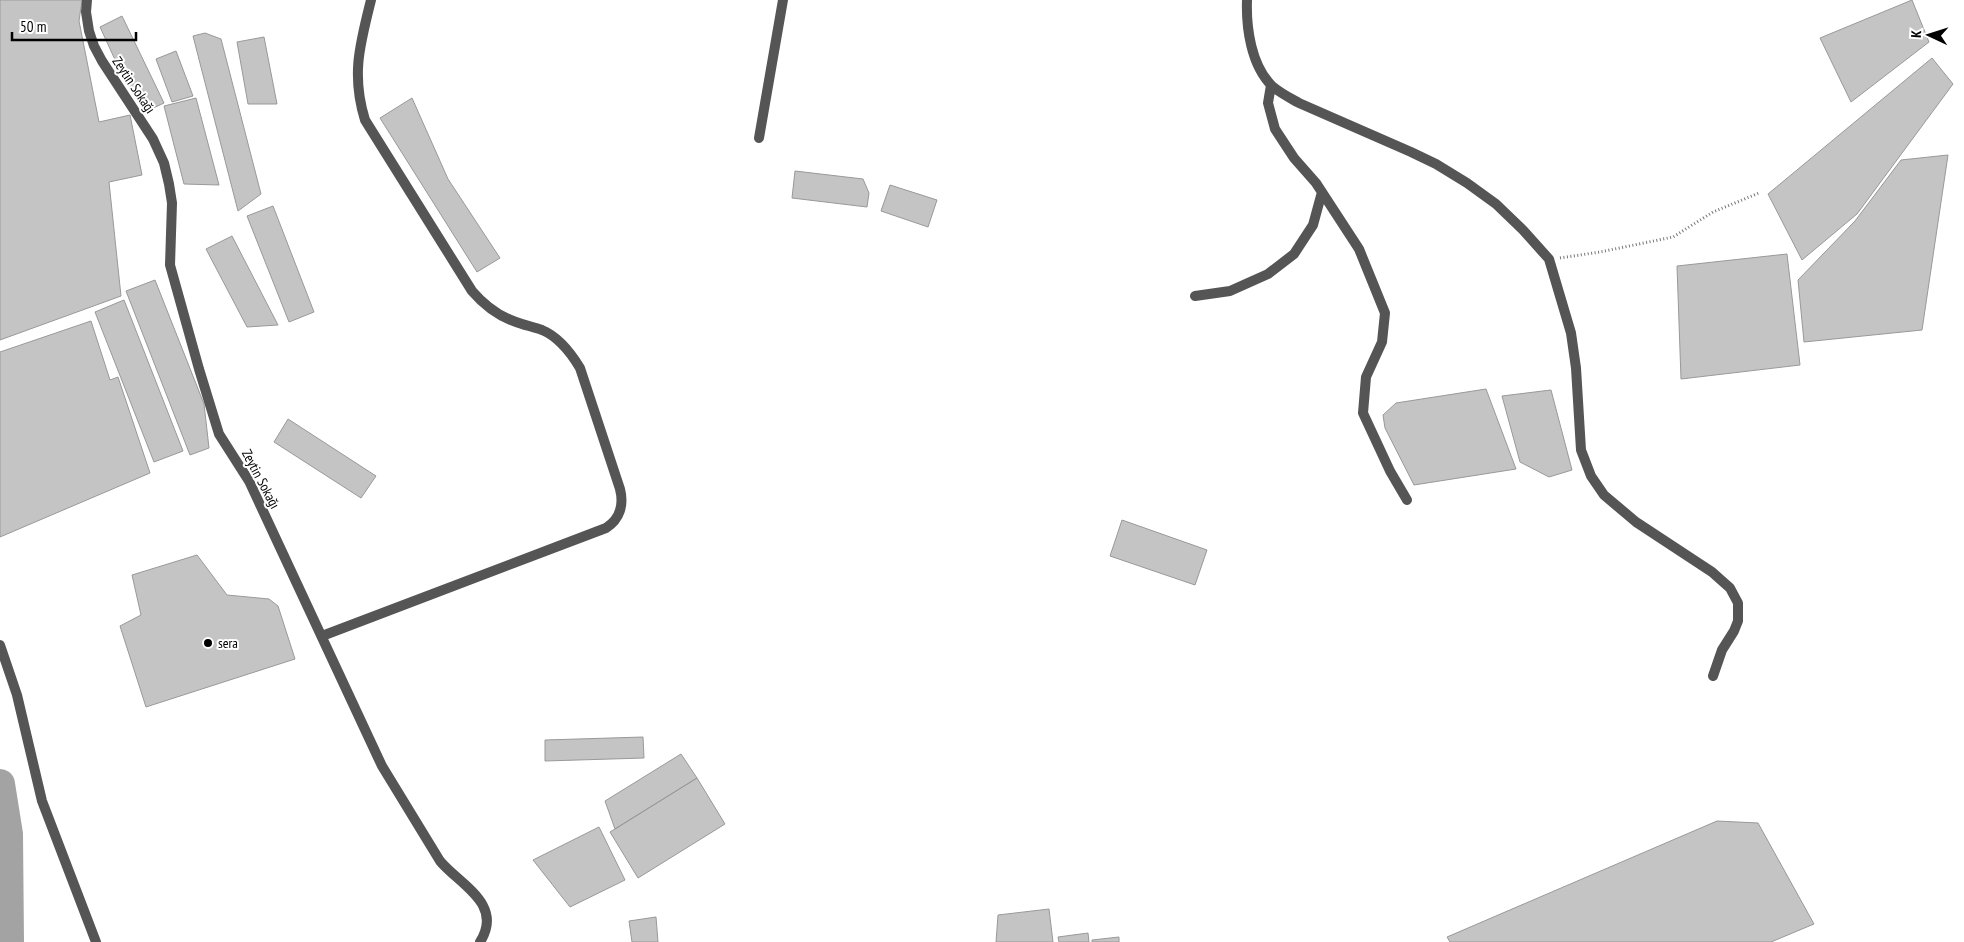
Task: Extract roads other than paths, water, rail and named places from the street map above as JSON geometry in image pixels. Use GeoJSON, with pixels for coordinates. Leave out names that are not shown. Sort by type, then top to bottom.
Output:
{"type":"FeatureCollection","features":[{"type":"Feature","properties":{"kind":"street","name":"Zeytin Sokağı"},"geometry":{"type":"LineString","coordinates":[[87,0],[86,12],[89,32],[94,46],[153,139],[164,163],[172,203],[170,247],[174,280],[219,434],[249,481],[382,766],[440,861],[478,896],[484,906],[486,927],[480,942]]}},
{"type":"Feature","properties":{"kind":"street"},"geometry":{"type":"LineString","coordinates":[[322,636],[606,528],[616,520],[622,506],[622,497],[580,368],[574,358],[566,348],[550,335],[542,330],[506,318],[480,300],[472,291],[365,120],[358,93],[357,67],[371,0]]}},
{"type":"Feature","properties":{"kind":"street"},"geometry":{"type":"LineString","coordinates":[[759,138],[783,0]]}},
{"type":"Feature","properties":{"kind":"street"},"geometry":{"type":"LineString","coordinates":[[1247,0],[1249,34],[1254,55],[1271,85],[1299,103],[1411,152],[1468,183],[1496,204],[1524,230],[1549,259],[1570,333],[1576,368],[1581,450],[1591,476],[1604,495],[1636,522],[1712,572],[1730,588],[1738,603],[1738,621],[1722,650],[1713,676]]}},
{"type":"Feature","properties":{"kind":"street"},"geometry":{"type":"LineString","coordinates":[[1271,85],[1268,103],[1275,130],[1294,158],[1322,192],[1359,249],[1385,313],[1382,342],[1366,377],[1363,413],[1390,470],[1407,500]]}},
{"type":"Feature","properties":{"kind":"street"},"geometry":{"type":"LineString","coordinates":[[1194,296],[1230,291],[1268,274],[1294,254],[1313,225],[1322,192]]}},
{"type":"Feature","properties":{"kind":"street"},"geometry":{"type":"LineString","coordinates":[[0,646],[17,695],[42,801],[96,942]]}},
{"type":"Feature","properties":{"kind":"waterway"},"geometry":{"type":"LineString","coordinates":[[0,784],[8,834],[9,942]]}},
{"type":"Feature","properties":{"kind":"place","name":"sera"},"geometry":{"type":"Point","coordinates":[208,643]}}]}
